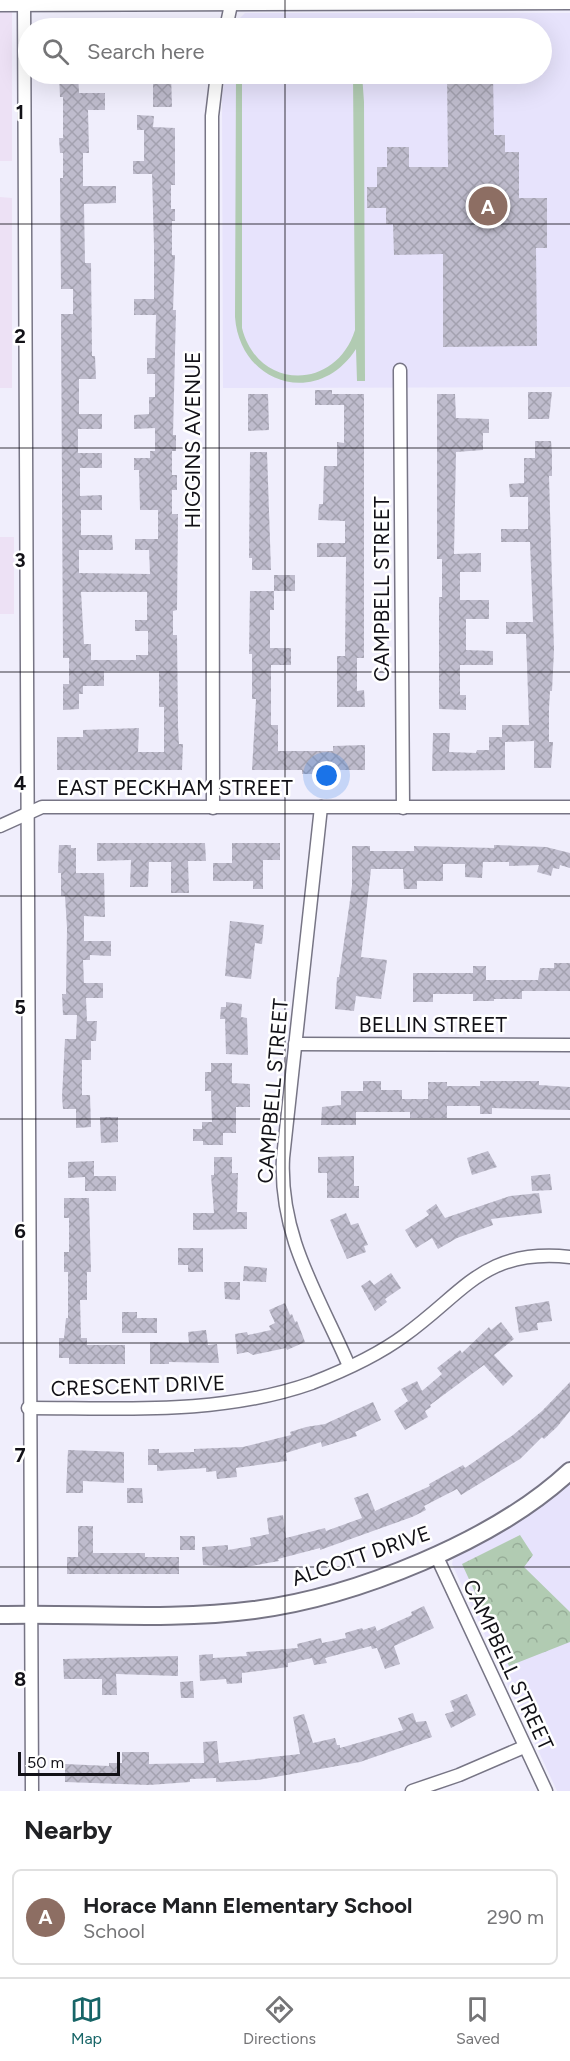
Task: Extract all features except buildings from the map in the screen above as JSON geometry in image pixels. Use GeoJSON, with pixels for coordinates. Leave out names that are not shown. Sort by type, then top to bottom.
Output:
{"type":"FeatureCollection","features":[{"type":"Feature","properties":{"kind":"street"},"geometry":{"type":"LineString","coordinates":[[228,18],[232,2]]}},
{"type":"Feature","properties":{"kind":"street"},"geometry":{"type":"LineString","coordinates":[[0,5],[232,2],[570,3]]}},
{"type":"Feature","properties":{"kind":"street"},"geometry":{"type":"LineString","coordinates":[[24,3],[24,18]]}},
{"type":"Feature","properties":{"kind":"street"},"geometry":{"type":"LineString","coordinates":[[24,84],[28,1408],[32,1791]]}},
{"type":"Feature","properties":{"kind":"street","name":"HIGGINS AVENUE"},"geometry":{"type":"LineString","coordinates":[[213,808],[212,116],[216,84]]}},
{"type":"Feature","properties":{"kind":"street","name":"CAMPBELL STREET"},"geometry":{"type":"LineString","coordinates":[[400,370],[403,808]]}},
{"type":"Feature","properties":{"kind":"street","name":"EAST PECKHAM STREET"},"geometry":{"type":"LineString","coordinates":[[0,826],[42,807],[570,807]]}},
{"type":"Feature","properties":{"kind":"street","name":"CAMPBELL STREET"},"geometry":{"type":"LineString","coordinates":[[321,807],[282,1178],[286,1217],[300,1260],[349,1366]]}},
{"type":"Feature","properties":{"kind":"street","name":"BELLIN STREET"},"geometry":{"type":"LineString","coordinates":[[296,1044],[570,1045]]}},
{"type":"Feature","properties":{"kind":"street","name":"CRESCENT DRIVE"},"geometry":{"type":"LineString","coordinates":[[28,1408],[219,1405],[274,1394],[313,1382],[349,1366],[403,1336],[486,1270],[510,1259],[545,1256],[570,1257]]}},
{"type":"Feature","properties":{"kind":"street","name":"ALCOTT DRIVE"},"geometry":{"type":"LineString","coordinates":[[0,1615],[173,1615],[253,1610],[296,1603],[340,1592],[436,1554],[483,1531],[570,1471]]}},
{"type":"Feature","properties":{"kind":"street","name":"CAMPBELL STREET"},"geometry":{"type":"LineString","coordinates":[[436,1554],[546,1791]]}},
{"type":"Feature","properties":{"kind":"street"},"geometry":{"type":"LineString","coordinates":[[412,1791],[459,1775],[524,1747]]}},
{"type":"Feature","properties":{"kind":"shaded area"},"geometry":{"type":"Polygon","coordinates":[[[0,0],[12,0],[12,161],[0,161],[0,0]]]}},
{"type":"Feature","properties":{"kind":"shaded area"},"geometry":{"type":"Polygon","coordinates":[[[245,13],[570,13],[570,387],[223,388],[222,96],[224,84],[552,84],[552,18],[240,18],[245,13]]]}},
{"type":"Feature","properties":{"kind":"shaded area"},"geometry":{"type":"Polygon","coordinates":[[[0,197],[12,198],[12,388],[0,388],[0,197]]]}},
{"type":"Feature","properties":{"kind":"shaded area"},"geometry":{"type":"Polygon","coordinates":[[[0,537],[14,537],[14,614],[0,614],[0,537]]]}},
{"type":"Feature","properties":{"kind":"shaded area"},"geometry":{"type":"Polygon","coordinates":[[[570,1482],[570,1791],[557,1791],[452,1564],[453,1559],[506,1530],[570,1482]]]}},
{"type":"Feature","properties":{"kind":"green space"},"geometry":{"type":"Polygon","coordinates":[[[236,84],[242,84],[242,328],[251,349],[264,363],[280,372],[297,376],[315,373],[332,364],[345,350],[355,330],[353,84],[363,84],[365,381],[357,381],[356,349],[340,367],[322,378],[302,383],[283,381],[265,373],[251,359],[240,340],[235,317],[236,84]]]}},
{"type":"Feature","properties":{"kind":"green space"},"geometry":{"type":"Polygon","coordinates":[[[520,1535],[533,1555],[524,1567],[570,1612],[570,1642],[509,1666],[462,1564],[520,1535]]]}},
{"type":"Feature","properties":{"kind":"place","name":"Horace Mann Elementary School"},"geometry":{"type":"Point","coordinates":[488,206]}}]}
